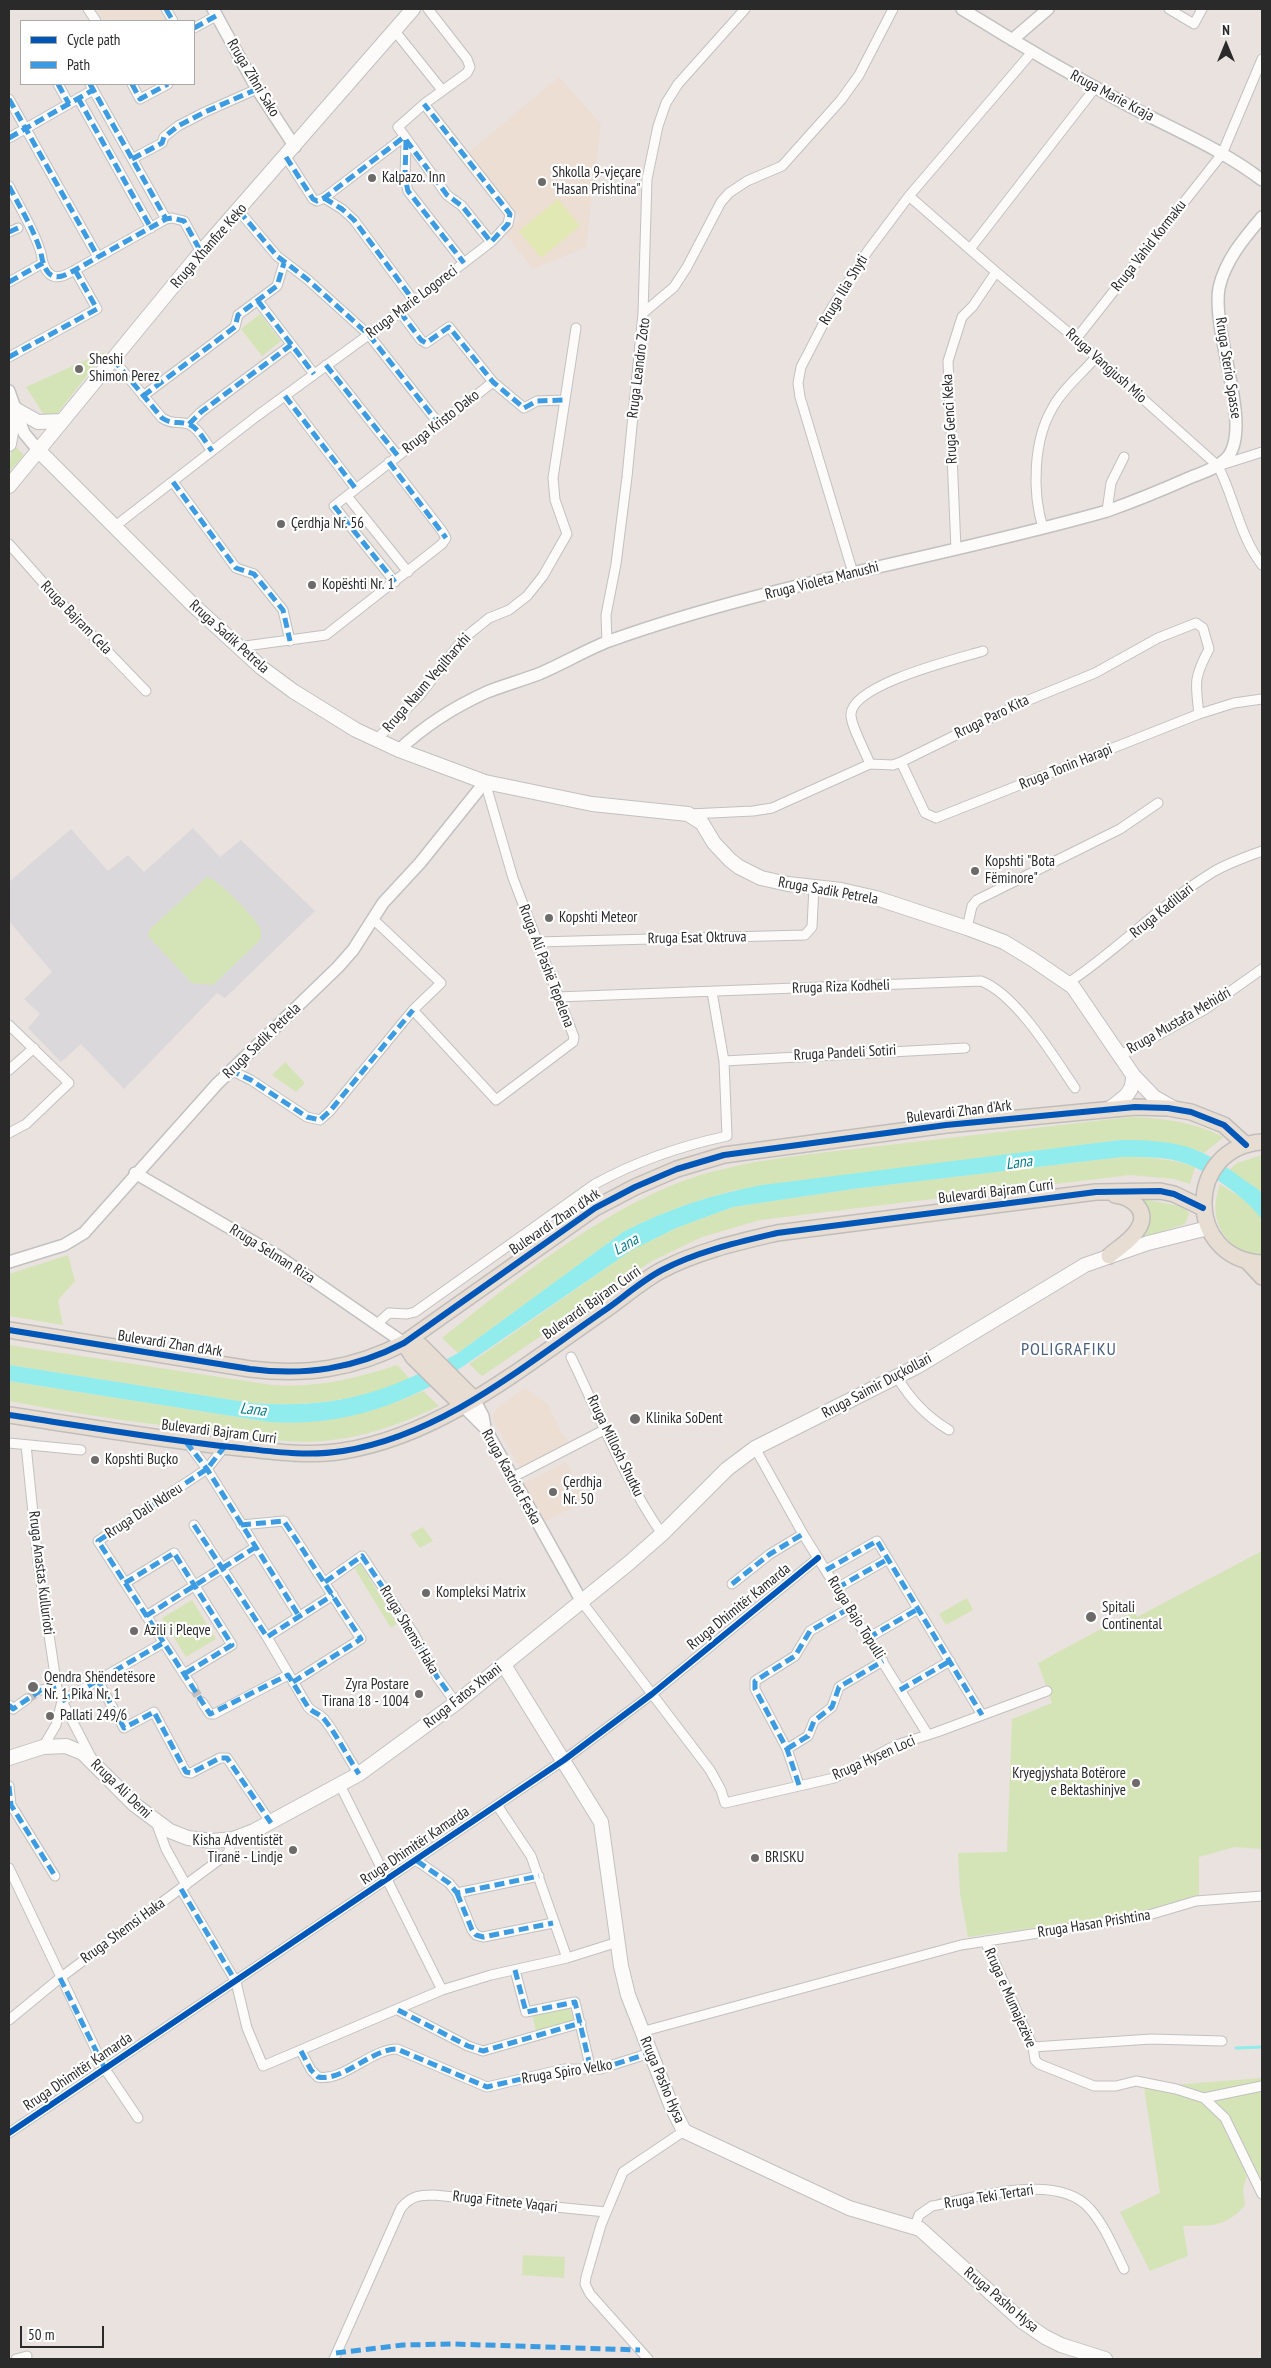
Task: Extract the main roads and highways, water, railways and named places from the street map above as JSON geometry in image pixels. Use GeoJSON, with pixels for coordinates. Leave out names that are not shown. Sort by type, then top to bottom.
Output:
{"type":"FeatureCollection","features":[{"type":"Feature","properties":{"kind":"main road","name":"Rruga Xhanfize Keko"},"geometry":{"type":"LineString","coordinates":[[9,486],[201,252],[239,211],[413,9]]}},
{"type":"Feature","properties":{"kind":"main road"},"geometry":{"type":"LineString","coordinates":[[9,444],[15,409],[38,422],[62,421]]}},
{"type":"Feature","properties":{"kind":"main road","name":"Rruga Sadik Petrela"},"geometry":{"type":"LineString","coordinates":[[38,450],[114,527],[238,647],[293,691],[376,740],[485,782],[592,804],[688,814],[702,823],[722,853],[739,867],[774,882],[876,898],[967,928],[1012,947],[1068,983],[1084,1001],[1133,1076],[1154,1097],[1175,1109]]}},
{"type":"Feature","properties":{"kind":"main road"},"geometry":{"type":"LineString","coordinates":[[1109,1109],[1129,1094],[1133,1087],[1133,1076]]}},
{"type":"Feature","properties":{"kind":"main road","name":"Bulevardi Zhan d'Ark"},"geometry":{"type":"LineString","coordinates":[[9,1330],[278,1373],[312,1372],[369,1360],[404,1343],[595,1208],[635,1187],[677,1169],[724,1155],[770,1147],[946,1125],[1109,1109],[1149,1107],[1175,1109],[1224,1125],[1246,1145]]}},
{"type":"Feature","properties":{"kind":"main road"},"geometry":{"type":"LineString","coordinates":[[1262,1142],[1246,1145],[1228,1154],[1210,1174],[1204,1191],[1204,1208],[1208,1228],[1221,1246],[1255,1262],[1262,1277]]}},
{"type":"Feature","properties":{"kind":"main road","name":"Bulevardi Bajram Curri"},"geometry":{"type":"LineString","coordinates":[[9,1415],[186,1442],[294,1454],[345,1451],[398,1436],[443,1417],[463,1398],[662,1270],[710,1251],[777,1233],[1096,1192],[1160,1191],[1180,1196],[1204,1208]]}},
{"type":"Feature","properties":{"kind":"main road"},"geometry":{"type":"LineString","coordinates":[[1096,1192],[1129,1198],[1141,1212],[1139,1229],[1109,1256]]}},
{"type":"Feature","properties":{"kind":"main road","name":"Rruga Saimir Duçkollari"},"geometry":{"type":"LineString","coordinates":[[582,1602],[662,1534],[727,1469],[755,1448],[897,1377],[1076,1270],[1109,1256],[1156,1241],[1208,1228]]}},
{"type":"Feature","properties":{"kind":"main road","name":"Rruga Kastriot Feska"},"geometry":{"type":"LineString","coordinates":[[404,1343],[419,1354],[463,1398]]}},
{"type":"Feature","properties":{"kind":"main road","name":"Rruga Fatos Xhani"},"geometry":{"type":"LineString","coordinates":[[340,1785],[359,1774],[456,1703],[582,1602]]}},
{"type":"Feature","properties":{"kind":"main road","name":"Rruga Pasho Hysa"},"geometry":{"type":"LineString","coordinates":[[504,1665],[601,1822],[618,1942],[628,1995],[641,2032],[684,2131],[849,2208],[920,2229],[1023,2322],[1061,2345],[1105,2359]]}},
{"type":"Feature","properties":{"kind":"main road","name":"Rruga Ali Demi"},"geometry":{"type":"LineString","coordinates":[[9,1758],[43,1747],[66,1746],[83,1752],[135,1805],[156,1822],[170,1831],[188,1838],[212,1841],[233,1839],[271,1823],[340,1785]]}},
{"type":"Feature","properties":{"kind":"water","name":"Lana"},"geometry":{"type":"Polygon","coordinates":[[[1120,1140],[1173,1144],[1203,1153],[1258,1189],[1262,1194],[1262,1220],[1248,1203],[1214,1178],[1191,1165],[1159,1158],[1122,1157],[853,1189],[733,1207],[676,1228],[632,1250],[446,1378],[404,1399],[361,1414],[317,1421],[294,1423],[270,1422],[9,1381],[9,1365],[252,1403],[309,1403],[335,1401],[359,1396],[407,1379],[458,1353],[623,1232],[656,1216],[691,1203],[762,1185],[1120,1140]]]}},
{"type":"Feature","properties":{"kind":"waterway"},"geometry":{"type":"LineString","coordinates":[[1236,2048],[1262,2047]]}},
{"type":"Feature","properties":{"kind":"tunnel"},"geometry":{"type":"LineString","coordinates":[[193,1688],[202,1702]]}},
{"type":"Feature","properties":{"kind":"tunnel"},"geometry":{"type":"LineString","coordinates":[[27,1699],[41,1690]]}},
{"type":"Feature","properties":{"kind":"place","name":"Kalpazo. Inn"},"geometry":{"type":"Point","coordinates":[372,178]}},
{"type":"Feature","properties":{"kind":"place","name":"Shkolla 9-vjeçare \"Hasan Prishtina\""},"geometry":{"type":"Point","coordinates":[542,182]}},
{"type":"Feature","properties":{"kind":"place","name":"Sheshi Shimon Perez"},"geometry":{"type":"Point","coordinates":[79,369]}},
{"type":"Feature","properties":{"kind":"place","name":"Çerdhja Nr. 56"},"geometry":{"type":"Point","coordinates":[281,524]}},
{"type":"Feature","properties":{"kind":"place","name":"Kopështi Nr. 1"},"geometry":{"type":"Point","coordinates":[312,585]}},
{"type":"Feature","properties":{"kind":"place","name":"Kopshti \"Bota Fëminore\""},"geometry":{"type":"Point","coordinates":[975,871]}},
{"type":"Feature","properties":{"kind":"place","name":"Kopshti Meteor"},"geometry":{"type":"Point","coordinates":[549,918]}},
{"type":"Feature","properties":{"kind":"place","name":"Klinika SoDent"},"geometry":{"type":"Point","coordinates":[635,1419]}},
{"type":"Feature","properties":{"kind":"place","name":"Kopshti Buçko"},"geometry":{"type":"Point","coordinates":[95,1460]}},
{"type":"Feature","properties":{"kind":"place","name":"Çerdhja Nr. 50"},"geometry":{"type":"Point","coordinates":[553,1492]}},
{"type":"Feature","properties":{"kind":"place","name":"Kompleksi Matrix"},"geometry":{"type":"Point","coordinates":[426,1593]}},
{"type":"Feature","properties":{"kind":"place","name":"Spitali Continental"},"geometry":{"type":"Point","coordinates":[1091,1617]}},
{"type":"Feature","properties":{"kind":"place","name":"Azili i Pleqve"},"geometry":{"type":"Point","coordinates":[134,1631]}},
{"type":"Feature","properties":{"kind":"place","name":"Qendra Shëndetësore Nr. 1 Pika Nr. 1"},"geometry":{"type":"Point","coordinates":[33,1687]}},
{"type":"Feature","properties":{"kind":"place","name":"Zyra Postare Tirana 18 - 1004"},"geometry":{"type":"Point","coordinates":[419,1694]}},
{"type":"Feature","properties":{"kind":"place","name":"Pallati 249/6"},"geometry":{"type":"Point","coordinates":[50,1716]}},
{"type":"Feature","properties":{"kind":"place","name":"Kryegjyshata Botërore e Bektashinjve"},"geometry":{"type":"Point","coordinates":[1136,1783]}},
{"type":"Feature","properties":{"kind":"place","name":"Kisha Adventistët Tiranë - Lindje"},"geometry":{"type":"Point","coordinates":[293,1850]}},
{"type":"Feature","properties":{"kind":"place","name":"BRISKU"},"geometry":{"type":"Point","coordinates":[755,1858]}},
{"type":"Feature","properties":{"kind":"district","name":"POLIGRAFIKU"},"geometry":{"type":"Point","coordinates":[1069,1350]}}]}
